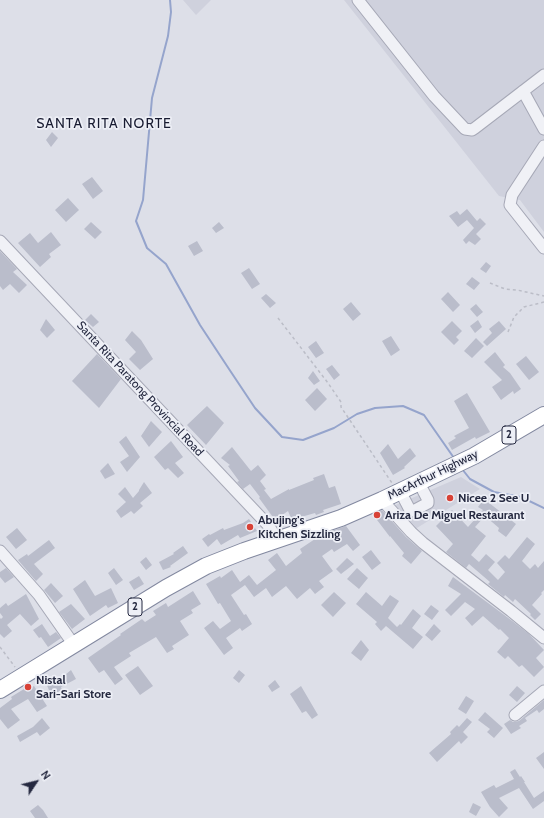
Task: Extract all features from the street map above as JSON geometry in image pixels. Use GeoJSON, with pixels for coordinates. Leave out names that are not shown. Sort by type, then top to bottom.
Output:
{"type":"FeatureCollection","features":[{"type":"Feature","properties":{"kind":"highway","name":"MacArthur Highway"},"geometry":{"type":"LineString","coordinates":[[0,690],[166,588],[206,566],[277,539],[341,518],[382,500],[474,456],[544,415]]}},
{"type":"Feature","properties":{"kind":"street"},"geometry":{"type":"LineString","coordinates":[[358,0],[434,96],[465,128],[472,130],[475,128],[544,75]]}},
{"type":"Feature","properties":{"kind":"street"},"geometry":{"type":"LineString","coordinates":[[523,91],[544,129]]}},
{"type":"Feature","properties":{"kind":"street"},"geometry":{"type":"LineString","coordinates":[[544,146],[512,195],[510,205],[514,212],[544,248]]}},
{"type":"Feature","properties":{"kind":"street","name":"Santa Rita Paratong Provincial Road"},"geometry":{"type":"LineString","coordinates":[[0,242],[268,525],[277,539]]}},
{"type":"Feature","properties":{"kind":"street"},"geometry":{"type":"LineString","coordinates":[[399,492],[410,510],[413,511],[428,503],[428,500],[419,483]]}},
{"type":"Feature","properties":{"kind":"street"},"geometry":{"type":"LineString","coordinates":[[382,500],[410,532],[544,638]]}},
{"type":"Feature","properties":{"kind":"street"},"geometry":{"type":"LineString","coordinates":[[0,551],[40,595],[74,645]]}},
{"type":"Feature","properties":{"kind":"street"},"geometry":{"type":"LineString","coordinates":[[514,714],[544,691]]}},
{"type":"Feature","properties":{"kind":"path"},"geometry":{"type":"LineString","coordinates":[[490,283],[505,289],[544,296]]}},
{"type":"Feature","properties":{"kind":"path"},"geometry":{"type":"LineString","coordinates":[[508,332],[514,317],[524,307],[544,302]]}},
{"type":"Feature","properties":{"kind":"path"},"geometry":{"type":"LineString","coordinates":[[278,318],[328,383],[341,402],[341,407],[399,492]]}},
{"type":"Feature","properties":{"kind":"path"},"geometry":{"type":"LineString","coordinates":[[0,647],[22,677]]}},
{"type":"Feature","properties":{"kind":"shaded area"},"geometry":{"type":"Polygon","coordinates":[[[183,0],[211,0],[196,15],[183,0]]]}},
{"type":"Feature","properties":{"kind":"shaded area"},"geometry":{"type":"Polygon","coordinates":[[[344,0],[544,0],[544,232],[520,200],[499,196],[344,0]]]}},
{"type":"Feature","properties":{"kind":"shaded area"},"geometry":{"type":"Polygon","coordinates":[[[461,477],[480,489],[412,531],[391,507],[461,477]]]}},
{"type":"Feature","properties":{"kind":"building"},"geometry":{"type":"Polygon","coordinates":[[[52,132],[58,138],[51,147],[46,140],[52,132]]]}},
{"type":"Feature","properties":{"kind":"building"},"geometry":{"type":"Polygon","coordinates":[[[92,177],[103,191],[93,199],[82,184],[92,177]]]}},
{"type":"Feature","properties":{"kind":"building"},"geometry":{"type":"Polygon","coordinates":[[[68,198],[79,210],[66,222],[55,210],[68,198]]]}},
{"type":"Feature","properties":{"kind":"building"},"geometry":{"type":"Polygon","coordinates":[[[467,209],[477,221],[480,218],[486,224],[476,234],[481,239],[475,245],[469,241],[466,244],[463,240],[474,228],[467,220],[458,227],[449,216],[457,211],[460,215],[467,209]]]}},
{"type":"Feature","properties":{"kind":"building"},"geometry":{"type":"Polygon","coordinates":[[[91,222],[102,232],[95,239],[84,229],[91,222]]]}},
{"type":"Feature","properties":{"kind":"building"},"geometry":{"type":"Polygon","coordinates":[[[219,222],[224,228],[216,233],[212,228],[219,222]]]}},
{"type":"Feature","properties":{"kind":"building"},"geometry":{"type":"Polygon","coordinates":[[[51,232],[61,245],[49,254],[51,257],[40,267],[18,243],[30,233],[38,243],[51,232]]]}},
{"type":"Feature","properties":{"kind":"building"},"geometry":{"type":"Polygon","coordinates":[[[197,241],[203,251],[194,256],[188,246],[197,241]]]}},
{"type":"Feature","properties":{"kind":"building"},"geometry":{"type":"Polygon","coordinates":[[[0,251],[17,269],[13,272],[27,285],[19,293],[10,284],[3,290],[0,286],[0,251]]]}},
{"type":"Feature","properties":{"kind":"building"},"geometry":{"type":"Polygon","coordinates":[[[486,262],[491,266],[486,273],[480,269],[486,262]]]}},
{"type":"Feature","properties":{"kind":"building"},"geometry":{"type":"Polygon","coordinates":[[[249,268],[260,284],[252,289],[241,273],[249,268]]]}},
{"type":"Feature","properties":{"kind":"building"},"geometry":{"type":"Polygon","coordinates":[[[472,277],[480,283],[474,290],[466,284],[472,277]]]}},
{"type":"Feature","properties":{"kind":"building"},"geometry":{"type":"Polygon","coordinates":[[[448,292],[460,305],[453,312],[441,299],[448,292]]]}},
{"type":"Feature","properties":{"kind":"building"},"geometry":{"type":"Polygon","coordinates":[[[266,294],[276,303],[270,308],[261,298],[266,294]]]}},
{"type":"Feature","properties":{"kind":"building"},"geometry":{"type":"Polygon","coordinates":[[[351,302],[361,314],[353,321],[343,309],[351,302]]]}},
{"type":"Feature","properties":{"kind":"building"},"geometry":{"type":"Polygon","coordinates":[[[476,304],[483,312],[477,317],[470,309],[476,304]]]}},
{"type":"Feature","properties":{"kind":"building"},"geometry":{"type":"Polygon","coordinates":[[[91,314],[99,322],[93,327],[85,320],[91,314]]]}},
{"type":"Feature","properties":{"kind":"building"},"geometry":{"type":"Polygon","coordinates":[[[46,319],[55,330],[47,338],[40,330],[46,319]]]}},
{"type":"Feature","properties":{"kind":"building"},"geometry":{"type":"Polygon","coordinates":[[[478,320],[482,327],[475,333],[470,326],[478,320]]]}},
{"type":"Feature","properties":{"kind":"building"},"geometry":{"type":"Polygon","coordinates":[[[452,321],[462,331],[456,337],[459,340],[454,345],[441,332],[452,321]]]}},
{"type":"Feature","properties":{"kind":"building"},"geometry":{"type":"Polygon","coordinates":[[[499,321],[506,329],[487,346],[483,342],[492,333],[489,329],[499,321]]]}},
{"type":"Feature","properties":{"kind":"building"},"geometry":{"type":"Polygon","coordinates":[[[132,331],[141,340],[153,359],[140,370],[129,359],[136,352],[125,340],[132,331]]]}},
{"type":"Feature","properties":{"kind":"building"},"geometry":{"type":"Polygon","coordinates":[[[391,336],[400,350],[391,356],[382,341],[391,336]]]}},
{"type":"Feature","properties":{"kind":"building"},"geometry":{"type":"Polygon","coordinates":[[[476,338],[484,346],[472,358],[464,351],[476,338]]]}},
{"type":"Feature","properties":{"kind":"building"},"geometry":{"type":"Polygon","coordinates":[[[316,341],[324,353],[316,358],[308,347],[316,341]]]}},
{"type":"Feature","properties":{"kind":"building"},"geometry":{"type":"Polygon","coordinates":[[[495,352],[505,365],[503,367],[510,373],[521,389],[514,394],[513,391],[501,400],[492,387],[502,380],[484,362],[495,352]]]}},
{"type":"Feature","properties":{"kind":"building"},"geometry":{"type":"Polygon","coordinates":[[[97,354],[121,379],[99,408],[72,381],[97,354]]]}},
{"type":"Feature","properties":{"kind":"building"},"geometry":{"type":"Polygon","coordinates":[[[526,356],[539,372],[529,380],[516,364],[526,356]]]}},
{"type":"Feature","properties":{"kind":"building"},"geometry":{"type":"Polygon","coordinates":[[[332,365],[340,375],[334,380],[326,369],[332,365]]]}},
{"type":"Feature","properties":{"kind":"building"},"geometry":{"type":"Polygon","coordinates":[[[313,371],[320,381],[314,385],[308,378],[313,371]]]}},
{"type":"Feature","properties":{"kind":"building"},"geometry":{"type":"Polygon","coordinates":[[[317,388],[327,399],[315,411],[305,400],[317,388]]]}},
{"type":"Feature","properties":{"kind":"building"},"geometry":{"type":"Polygon","coordinates":[[[467,393],[490,432],[476,439],[475,437],[452,450],[448,443],[456,438],[454,436],[469,428],[454,401],[467,393]]]}},
{"type":"Feature","properties":{"kind":"building"},"geometry":{"type":"Polygon","coordinates":[[[207,406],[224,423],[206,445],[187,425],[207,406]]]}},
{"type":"Feature","properties":{"kind":"building"},"geometry":{"type":"Polygon","coordinates":[[[151,421],[162,432],[149,447],[141,436],[151,421]]]}},
{"type":"Feature","properties":{"kind":"building"},"geometry":{"type":"Polygon","coordinates":[[[126,436],[140,457],[127,472],[120,462],[129,456],[119,442],[126,436]]]}},
{"type":"Feature","properties":{"kind":"building"},"geometry":{"type":"Polygon","coordinates":[[[171,441],[183,457],[175,463],[184,473],[178,478],[168,468],[165,470],[154,457],[171,441]]]}},
{"type":"Feature","properties":{"kind":"building"},"geometry":{"type":"Polygon","coordinates":[[[388,444],[398,459],[410,448],[416,456],[404,467],[405,468],[393,475],[380,453],[388,444]]]}},
{"type":"Feature","properties":{"kind":"building"},"geometry":{"type":"Polygon","coordinates":[[[232,447],[251,471],[258,465],[266,475],[260,481],[266,489],[264,490],[271,499],[289,489],[314,480],[313,478],[324,474],[329,488],[335,486],[341,504],[323,510],[324,512],[316,515],[315,513],[301,517],[300,514],[291,518],[288,511],[275,520],[250,484],[243,489],[237,482],[239,481],[228,466],[230,465],[221,458],[232,447]]]}},
{"type":"Feature","properties":{"kind":"building"},"geometry":{"type":"Polygon","coordinates":[[[108,463],[115,474],[105,479],[100,471],[108,463]]]}},
{"type":"Feature","properties":{"kind":"building"},"geometry":{"type":"Polygon","coordinates":[[[144,482],[152,493],[140,503],[143,506],[134,514],[131,511],[121,518],[116,511],[126,502],[118,494],[125,487],[133,498],[144,482]]]}},
{"type":"Feature","properties":{"kind":"building"},"geometry":{"type":"Polygon","coordinates":[[[484,499],[516,524],[506,537],[498,531],[499,528],[485,516],[475,527],[486,536],[471,555],[479,562],[486,554],[495,562],[488,570],[498,580],[505,572],[497,563],[505,555],[509,559],[527,537],[535,544],[522,561],[530,569],[535,564],[538,568],[544,561],[544,590],[532,605],[541,614],[535,620],[530,615],[531,614],[515,599],[513,602],[505,595],[504,597],[488,584],[490,582],[469,564],[466,568],[446,552],[453,544],[436,526],[452,510],[468,527],[483,510],[478,507],[484,499]]]}},
{"type":"Feature","properties":{"kind":"building"},"geometry":{"type":"Polygon","coordinates":[[[382,510],[406,537],[422,551],[411,564],[402,556],[404,553],[374,516],[382,510]]]}},
{"type":"Feature","properties":{"kind":"building"},"geometry":{"type":"Polygon","coordinates":[[[249,519],[257,531],[240,538],[238,535],[221,545],[217,539],[208,547],[202,539],[223,528],[224,530],[243,523],[249,519]]]}},
{"type":"Feature","properties":{"kind":"building"},"geometry":{"type":"Polygon","coordinates":[[[346,526],[360,545],[353,551],[347,544],[334,552],[332,549],[322,556],[333,571],[319,581],[324,587],[315,594],[310,588],[297,599],[286,586],[272,597],[266,588],[254,597],[245,585],[231,595],[244,615],[246,614],[252,624],[242,631],[240,628],[226,638],[233,648],[224,655],[204,628],[213,621],[220,629],[231,621],[220,603],[218,604],[206,584],[220,576],[221,578],[232,570],[240,582],[249,575],[257,585],[276,570],[268,560],[277,553],[286,566],[302,553],[300,549],[315,539],[326,533],[346,526]]]}},
{"type":"Feature","properties":{"kind":"building"},"geometry":{"type":"Polygon","coordinates":[[[17,528],[27,540],[16,549],[6,537],[17,528]]]}},
{"type":"Feature","properties":{"kind":"building"},"geometry":{"type":"Polygon","coordinates":[[[49,540],[55,548],[34,564],[43,574],[36,581],[18,560],[27,554],[28,556],[49,540]]]}},
{"type":"Feature","properties":{"kind":"building"},"geometry":{"type":"Polygon","coordinates":[[[183,546],[188,553],[170,566],[171,567],[163,570],[159,562],[174,554],[173,553],[183,546]]]}},
{"type":"Feature","properties":{"kind":"building"},"geometry":{"type":"Polygon","coordinates":[[[371,550],[381,563],[372,570],[362,557],[371,550]]]}},
{"type":"Feature","properties":{"kind":"building"},"geometry":{"type":"Polygon","coordinates":[[[146,557],[152,565],[146,570],[140,562],[146,557]]]}},
{"type":"Feature","properties":{"kind":"building"},"geometry":{"type":"Polygon","coordinates":[[[347,558],[354,564],[341,574],[336,569],[347,558]]]}},
{"type":"Feature","properties":{"kind":"building"},"geometry":{"type":"Polygon","coordinates":[[[6,568],[14,577],[5,583],[0,577],[0,572],[6,568]]]}},
{"type":"Feature","properties":{"kind":"building"},"geometry":{"type":"Polygon","coordinates":[[[114,568],[123,580],[116,585],[108,573],[114,568]]]}},
{"type":"Feature","properties":{"kind":"building"},"geometry":{"type":"Polygon","coordinates":[[[357,568],[368,578],[359,589],[347,579],[357,568]]]}},
{"type":"Feature","properties":{"kind":"building"},"geometry":{"type":"Polygon","coordinates":[[[139,576],[144,584],[134,590],[129,582],[139,576]]]}},
{"type":"Feature","properties":{"kind":"building"},"geometry":{"type":"Polygon","coordinates":[[[453,577],[529,634],[544,650],[536,658],[544,667],[534,677],[522,665],[519,667],[508,656],[505,659],[497,652],[509,638],[500,629],[499,630],[483,616],[472,626],[465,618],[475,609],[465,602],[451,616],[445,610],[461,594],[448,586],[453,577]]]}},
{"type":"Feature","properties":{"kind":"building"},"geometry":{"type":"Polygon","coordinates":[[[85,580],[95,596],[111,588],[118,603],[108,608],[106,605],[90,616],[73,589],[85,580]]]}},
{"type":"Feature","properties":{"kind":"building"},"geometry":{"type":"Polygon","coordinates":[[[51,583],[63,596],[55,603],[44,590],[51,583]]]}},
{"type":"Feature","properties":{"kind":"building"},"geometry":{"type":"Polygon","coordinates":[[[193,591],[201,604],[191,610],[193,613],[180,621],[189,635],[172,646],[174,649],[167,653],[156,637],[129,653],[131,656],[114,667],[123,679],[115,685],[104,670],[99,673],[88,658],[142,619],[145,622],[156,615],[153,611],[166,603],[168,607],[193,591]]]}},
{"type":"Feature","properties":{"kind":"building"},"geometry":{"type":"Polygon","coordinates":[[[334,592],[346,603],[333,617],[321,605],[334,592]]]}},
{"type":"Feature","properties":{"kind":"building"},"geometry":{"type":"Polygon","coordinates":[[[366,592],[382,606],[390,595],[399,601],[388,618],[397,627],[400,624],[401,625],[413,609],[421,616],[412,628],[423,637],[413,649],[386,626],[381,631],[375,624],[377,622],[356,604],[366,592]]]}},
{"type":"Feature","properties":{"kind":"building"},"geometry":{"type":"Polygon","coordinates":[[[26,594],[39,619],[31,626],[20,614],[7,625],[12,631],[4,638],[0,634],[0,618],[1,619],[3,617],[0,613],[0,608],[6,603],[8,606],[26,594]]]}},
{"type":"Feature","properties":{"kind":"building"},"geometry":{"type":"Polygon","coordinates":[[[71,604],[85,619],[72,629],[59,612],[71,604]]]}},
{"type":"Feature","properties":{"kind":"building"},"geometry":{"type":"Polygon","coordinates":[[[431,605],[439,611],[432,620],[424,614],[431,605]]]}},
{"type":"Feature","properties":{"kind":"building"},"geometry":{"type":"Polygon","coordinates":[[[42,624],[50,636],[56,632],[61,638],[48,647],[41,637],[39,638],[33,630],[42,624]]]}},
{"type":"Feature","properties":{"kind":"building"},"geometry":{"type":"Polygon","coordinates":[[[434,624],[441,631],[432,641],[425,635],[434,624]]]}},
{"type":"Feature","properties":{"kind":"building"},"geometry":{"type":"Polygon","coordinates":[[[361,640],[369,650],[361,661],[351,653],[361,640]]]}},
{"type":"Feature","properties":{"kind":"building"},"geometry":{"type":"Polygon","coordinates":[[[138,666],[153,686],[140,695],[125,675],[138,666]]]}},
{"type":"Feature","properties":{"kind":"building"},"geometry":{"type":"Polygon","coordinates":[[[71,670],[76,679],[61,687],[62,690],[51,695],[46,683],[65,675],[71,670]]]}},
{"type":"Feature","properties":{"kind":"building"},"geometry":{"type":"Polygon","coordinates":[[[239,670],[245,675],[239,683],[233,678],[239,670]]]}},
{"type":"Feature","properties":{"kind":"building"},"geometry":{"type":"Polygon","coordinates":[[[275,680],[280,687],[272,692],[268,686],[275,680]]]}},
{"type":"Feature","properties":{"kind":"building"},"geometry":{"type":"Polygon","coordinates":[[[29,684],[32,687],[34,686],[47,706],[37,712],[28,699],[11,709],[20,720],[8,729],[0,719],[0,708],[12,699],[11,697],[24,689],[23,687],[29,684]]]}},
{"type":"Feature","properties":{"kind":"building"},"geometry":{"type":"Polygon","coordinates":[[[301,686],[318,715],[312,719],[306,711],[302,713],[290,694],[301,686]]]}},
{"type":"Feature","properties":{"kind":"building"},"geometry":{"type":"Polygon","coordinates":[[[517,686],[525,693],[517,702],[509,695],[517,686]]]}},
{"type":"Feature","properties":{"kind":"building"},"geometry":{"type":"Polygon","coordinates":[[[466,696],[474,701],[466,714],[458,709],[466,696]]]}},
{"type":"Feature","properties":{"kind":"building"},"geometry":{"type":"Polygon","coordinates":[[[544,700],[544,709],[539,713],[537,710],[525,718],[527,721],[519,726],[521,728],[511,734],[504,724],[510,720],[513,722],[519,721],[544,700]]]}},
{"type":"Feature","properties":{"kind":"building"},"geometry":{"type":"Polygon","coordinates":[[[485,712],[503,728],[494,738],[487,732],[490,729],[478,720],[485,712]]]}},
{"type":"Feature","properties":{"kind":"building"},"geometry":{"type":"Polygon","coordinates":[[[42,718],[50,728],[40,736],[37,732],[20,742],[17,736],[33,727],[42,718]]]}},
{"type":"Feature","properties":{"kind":"building"},"geometry":{"type":"Polygon","coordinates":[[[467,718],[472,722],[463,732],[468,737],[461,744],[459,741],[437,762],[429,753],[451,734],[450,732],[457,725],[459,727],[467,718]]]}},
{"type":"Feature","properties":{"kind":"building"},"geometry":{"type":"Polygon","coordinates":[[[544,752],[544,769],[536,758],[544,752]]]}},
{"type":"Feature","properties":{"kind":"building"},"geometry":{"type":"Polygon","coordinates":[[[515,769],[525,782],[534,798],[544,791],[544,801],[533,809],[519,788],[499,798],[508,808],[499,817],[490,807],[481,792],[494,785],[496,788],[514,779],[510,772],[515,769]]]}},
{"type":"Feature","properties":{"kind":"building"},"geometry":{"type":"Polygon","coordinates":[[[473,803],[481,807],[476,816],[469,812],[473,803]]]}},
{"type":"Feature","properties":{"kind":"building"},"geometry":{"type":"Polygon","coordinates":[[[38,805],[48,818],[35,818],[30,811],[38,805]]]}},
{"type":"Feature","properties":{"kind":"waterway"},"geometry":{"type":"LineString","coordinates":[[170,0],[171,12],[168,36],[152,98],[143,200],[136,221],[147,248],[166,264],[200,325],[255,408],[282,437],[303,440],[334,428],[357,414],[375,408],[403,406],[424,415],[454,458]]}},
{"type":"Feature","properties":{"kind":"waterway"},"geometry":{"type":"LineString","coordinates":[[462,469],[470,479],[494,492],[521,497],[544,508]]}},
{"type":"Feature","properties":{"kind":"place","name":"Nicee 2 See U"},"geometry":{"type":"Point","coordinates":[450,498]}},
{"type":"Feature","properties":{"kind":"place","name":"Ariza De Miguel Restaurant"},"geometry":{"type":"Point","coordinates":[377,515]}},
{"type":"Feature","properties":{"kind":"place","name":"Abujing's Kitchen Sizzling"},"geometry":{"type":"Point","coordinates":[250,527]}},
{"type":"Feature","properties":{"kind":"place","name":"Nistal Sari-Sari Store"},"geometry":{"type":"Point","coordinates":[28,687]}},
{"type":"Feature","properties":{"kind":"district","name":"SANTA RITA NORTE"},"geometry":{"type":"Point","coordinates":[104,124]}}]}
